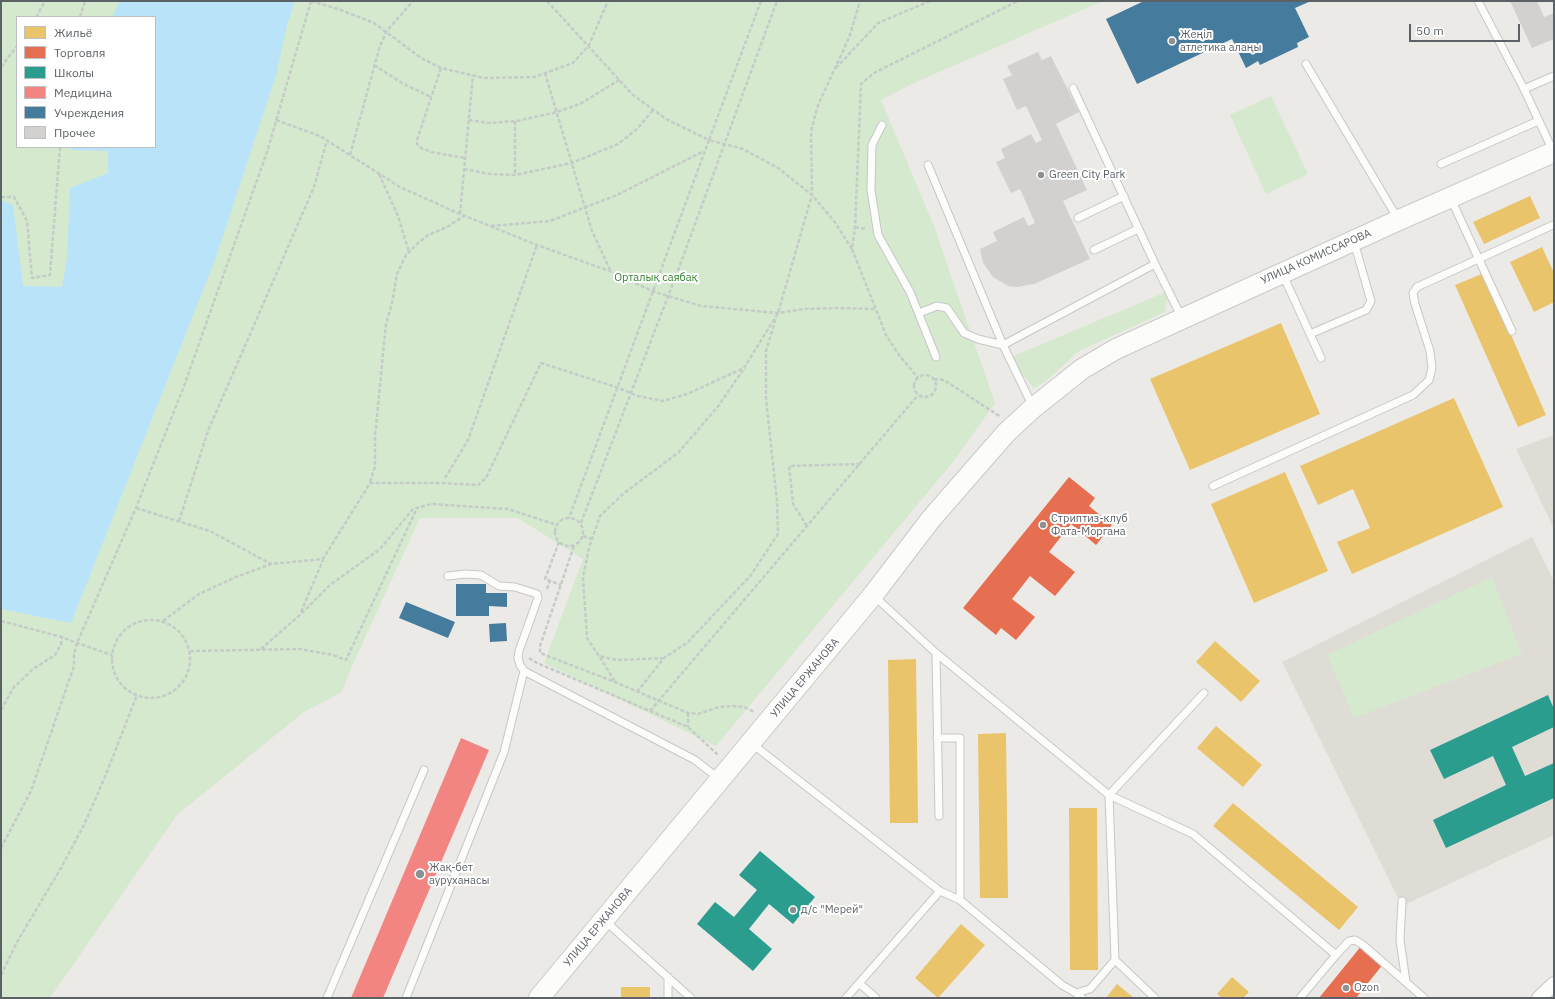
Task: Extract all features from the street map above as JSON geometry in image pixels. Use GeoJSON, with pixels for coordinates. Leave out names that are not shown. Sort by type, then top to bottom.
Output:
{"type":"FeatureCollection","features":[{"type":"Feature","properties":{"kind":"street","name":"УЛИЦА КОМИССАРОВА"},"geometry":{"type":"LineString","coordinates":[[1082,369],[1116,349],[1182,318],[1554,152]]}},
{"type":"Feature","properties":{"kind":"street","name":"УЛИЦА ЕРЖАНОВА"},"geometry":{"type":"LineString","coordinates":[[539,998],[873,595],[931,520],[978,464],[1007,432],[1033,408],[1082,369]]}},
{"type":"Feature","properties":{"kind":"street"},"geometry":{"type":"LineString","coordinates":[[1539,998],[1554,984]]}},
{"type":"Feature","properties":{"kind":"lane"},"geometry":{"type":"LineString","coordinates":[[1478,1],[1524,89],[1554,152]]}},
{"type":"Feature","properties":{"kind":"lane"},"geometry":{"type":"LineString","coordinates":[[1306,64],[1399,220]]}},
{"type":"Feature","properties":{"kind":"lane"},"geometry":{"type":"LineString","coordinates":[[1524,89],[1554,76]]}},
{"type":"Feature","properties":{"kind":"lane"},"geometry":{"type":"LineString","coordinates":[[1073,88],[1138,229],[1182,318]]}},
{"type":"Feature","properties":{"kind":"lane"},"geometry":{"type":"LineString","coordinates":[[1441,164],[1538,121]]}},
{"type":"Feature","properties":{"kind":"lane"},"geometry":{"type":"LineString","coordinates":[[882,125],[872,145],[871,190],[878,235],[910,292],[936,357]]}},
{"type":"Feature","properties":{"kind":"lane"},"geometry":{"type":"LineString","coordinates":[[928,165],[1003,344],[1033,408]]}},
{"type":"Feature","properties":{"kind":"lane"},"geometry":{"type":"LineString","coordinates":[[1078,218],[1124,196]]}},
{"type":"Feature","properties":{"kind":"lane"},"geometry":{"type":"LineString","coordinates":[[1450,198],[1512,331]]}},
{"type":"Feature","properties":{"kind":"lane"},"geometry":{"type":"LineString","coordinates":[[1213,486],[1413,395],[1429,380],[1432,368],[1430,351],[1415,304],[1413,293],[1417,287],[1553,225]]}},
{"type":"Feature","properties":{"kind":"lane"},"geometry":{"type":"LineString","coordinates":[[1094,250],[1138,229]]}},
{"type":"Feature","properties":{"kind":"lane"},"geometry":{"type":"LineString","coordinates":[[1310,334],[1366,310],[1371,301],[1354,240]]}},
{"type":"Feature","properties":{"kind":"lane"},"geometry":{"type":"LineString","coordinates":[[919,312],[937,306],[947,308],[964,333],[978,339],[1003,344],[1155,264]]}},
{"type":"Feature","properties":{"kind":"lane"},"geometry":{"type":"LineString","coordinates":[[1282,273],[1321,358]]}},
{"type":"Feature","properties":{"kind":"lane"},"geometry":{"type":"LineString","coordinates":[[448,576],[465,574],[481,575],[499,586],[515,587],[537,594],[538,598],[519,650],[518,658],[524,671],[695,760],[726,773]]}},
{"type":"Feature","properties":{"kind":"lane"},"geometry":{"type":"LineString","coordinates":[[873,595],[936,653],[1109,795],[1193,834],[1336,955]]}},
{"type":"Feature","properties":{"kind":"lane"},"geometry":{"type":"LineString","coordinates":[[936,653],[939,816]]}},
{"type":"Feature","properties":{"kind":"lane"},"geometry":{"type":"LineString","coordinates":[[406,998],[504,752],[524,671]]}},
{"type":"Feature","properties":{"kind":"lane"},"geometry":{"type":"LineString","coordinates":[[1076,992],[1090,989],[1115,960],[1109,795],[1204,693]]}},
{"type":"Feature","properties":{"kind":"lane"},"geometry":{"type":"LineString","coordinates":[[937,738],[960,738],[960,900]]}},
{"type":"Feature","properties":{"kind":"lane"},"geometry":{"type":"LineString","coordinates":[[751,743],[940,890],[960,900],[1062,985],[1076,992],[1082,998]]}},
{"type":"Feature","properties":{"kind":"lane"},"geometry":{"type":"LineString","coordinates":[[327,998],[424,770]]}},
{"type":"Feature","properties":{"kind":"lane"},"geometry":{"type":"LineString","coordinates":[[846,998],[860,984],[940,890]]}},
{"type":"Feature","properties":{"kind":"lane"},"geometry":{"type":"LineString","coordinates":[[1402,901],[1400,940],[1406,982]]}},
{"type":"Feature","properties":{"kind":"lane"},"geometry":{"type":"LineString","coordinates":[[604,920],[691,998]]}},
{"type":"Feature","properties":{"kind":"lane"},"geometry":{"type":"LineString","coordinates":[[1300,998],[1348,941],[1355,940],[1363,945],[1424,998]]}},
{"type":"Feature","properties":{"kind":"lane"},"geometry":{"type":"LineString","coordinates":[[1115,960],[1155,998]]}},
{"type":"Feature","properties":{"kind":"lane"},"geometry":{"type":"LineString","coordinates":[[668,977],[668,998]]}},
{"type":"Feature","properties":{"kind":"lane"},"geometry":{"type":"LineString","coordinates":[[860,984],[876,998]]}},
{"type":"Feature","properties":{"kind":"path"},"geometry":{"type":"LineString","coordinates":[[37,16],[45,1]]}},
{"type":"Feature","properties":{"kind":"path"},"geometry":{"type":"LineString","coordinates":[[80,16],[85,1]]}},
{"type":"Feature","properties":{"kind":"path"},"geometry":{"type":"LineString","coordinates":[[1,848],[31,792],[74,666],[74,654],[77,643],[136,508],[184,386],[267,152],[311,1],[341,10],[374,23],[422,58],[441,68],[484,78],[534,78],[573,63],[589,45],[608,1]]}},
{"type":"Feature","properties":{"kind":"path"},"geometry":{"type":"LineString","coordinates":[[350,155],[374,65],[386,32],[413,1]]}},
{"type":"Feature","properties":{"kind":"path"},"geometry":{"type":"LineString","coordinates":[[547,1],[589,45],[633,95],[653,110],[666,119],[708,140],[743,149],[778,168],[812,195],[834,221],[852,249],[886,335],[899,355],[918,378]]}},
{"type":"Feature","properties":{"kind":"path"},"geometry":{"type":"LineString","coordinates":[[570,518],[616,387],[761,1]]}},
{"type":"Feature","properties":{"kind":"path"},"geometry":{"type":"LineString","coordinates":[[581,523],[668,296],[777,1]]}},
{"type":"Feature","properties":{"kind":"path"},"geometry":{"type":"LineString","coordinates":[[637,692],[664,658],[688,642],[751,575],[778,534],[777,501],[766,400],[766,351],[812,195],[811,131],[818,105],[849,38],[860,1]]}},
{"type":"Feature","properties":{"kind":"path"},"geometry":{"type":"LineString","coordinates":[[834,70],[878,23],[930,1]]}},
{"type":"Feature","properties":{"kind":"path"},"geometry":{"type":"LineString","coordinates":[[852,249],[855,227],[862,84],[874,73],[1018,1]]}},
{"type":"Feature","properties":{"kind":"path"},"geometry":{"type":"LineString","coordinates":[[1,67],[16,47]]}},
{"type":"Feature","properties":{"kind":"path"},"geometry":{"type":"LineString","coordinates":[[374,65],[402,83],[431,97]]}},
{"type":"Feature","properties":{"kind":"path"},"geometry":{"type":"LineString","coordinates":[[441,68],[417,140],[417,144],[421,148],[430,152],[465,158]]}},
{"type":"Feature","properties":{"kind":"path"},"geometry":{"type":"LineString","coordinates":[[545,73],[592,231],[612,272]]}},
{"type":"Feature","properties":{"kind":"path"},"geometry":{"type":"LineString","coordinates":[[460,214],[473,76]]}},
{"type":"Feature","properties":{"kind":"path"},"geometry":{"type":"LineString","coordinates":[[469,120],[488,123],[515,121],[557,112],[580,104],[619,80]]}},
{"type":"Feature","properties":{"kind":"path"},"geometry":{"type":"LineString","coordinates":[[464,169],[490,174],[515,175],[572,163],[618,144],[637,129],[653,110]]}},
{"type":"Feature","properties":{"kind":"path"},"geometry":{"type":"LineString","coordinates":[[276,120],[320,136],[400,187],[460,214],[537,245],[612,272],[652,291],[700,306],[778,314],[804,309],[875,309]]}},
{"type":"Feature","properties":{"kind":"path"},"geometry":{"type":"LineString","coordinates":[[515,121],[515,175]]}},
{"type":"Feature","properties":{"kind":"path"},"geometry":{"type":"LineString","coordinates":[[179,521],[208,431],[314,187],[327,140]]}},
{"type":"Feature","properties":{"kind":"path"},"geometry":{"type":"LineString","coordinates":[[1,197],[14,197],[27,221],[32,278],[50,275],[60,148]]}},
{"type":"Feature","properties":{"kind":"path"},"geometry":{"type":"LineString","coordinates":[[490,226],[550,221],[618,196],[704,151]]}},
{"type":"Feature","properties":{"kind":"path"},"geometry":{"type":"LineString","coordinates":[[378,174],[398,216],[409,252]]}},
{"type":"Feature","properties":{"kind":"path"},"geometry":{"type":"LineString","coordinates":[[301,614],[323,559],[370,482],[375,467],[375,436],[386,324],[392,303],[397,274],[409,252],[428,235],[465,216]]}},
{"type":"Feature","properties":{"kind":"path"},"geometry":{"type":"LineString","coordinates":[[445,478],[468,440],[537,245]]}},
{"type":"Feature","properties":{"kind":"path"},"geometry":{"type":"LineString","coordinates":[[615,682],[588,638],[583,578],[589,548],[600,516],[623,494],[680,452],[719,405],[778,314]]}},
{"type":"Feature","properties":{"kind":"path"},"geometry":{"type":"LineString","coordinates":[[370,482],[478,485],[486,478],[541,362],[631,393],[663,401],[687,394],[744,368]]}},
{"type":"Feature","properties":{"kind":"path"},"geometry":{"type":"LineString","coordinates":[[934,379],[937,388],[934,393],[929,397],[918,395],[914,384],[922,375],[928,375],[934,379],[944,380],[1002,418]]}},
{"type":"Feature","properties":{"kind":"path"},"geometry":{"type":"LineString","coordinates":[[650,711],[918,395]]}},
{"type":"Feature","properties":{"kind":"path"},"geometry":{"type":"LineString","coordinates":[[807,526],[793,504],[789,466],[860,464]]}},
{"type":"Feature","properties":{"kind":"path"},"geometry":{"type":"LineString","coordinates":[[261,649],[301,614],[330,585],[380,549],[396,532],[410,512],[417,508],[432,504],[508,509],[557,525]]}},
{"type":"Feature","properties":{"kind":"path"},"geometry":{"type":"LineString","coordinates":[[136,508],[210,531],[271,564]]}},
{"type":"Feature","properties":{"kind":"path"},"geometry":{"type":"LineString","coordinates":[[190,651],[300,649],[333,655],[346,660],[417,508]]}},
{"type":"Feature","properties":{"kind":"path"},"geometry":{"type":"LineString","coordinates":[[574,546],[565,546],[559,542],[555,536],[557,525],[561,520],[574,518],[581,523],[584,536],[582,540],[574,546],[540,646],[540,653],[615,682],[688,713],[698,714],[733,706],[744,707],[754,711]]}},
{"type":"Feature","properties":{"kind":"path"},"geometry":{"type":"LineString","coordinates":[[584,536],[592,539]]}},
{"type":"Feature","properties":{"kind":"path"},"geometry":{"type":"LineString","coordinates":[[559,542],[545,579],[561,585]]}},
{"type":"Feature","properties":{"kind":"path"},"geometry":{"type":"LineString","coordinates":[[162,621],[200,594],[236,577],[271,564],[323,559]]}},
{"type":"Feature","properties":{"kind":"path"},"geometry":{"type":"LineString","coordinates":[[545,594],[550,581]]}},
{"type":"Feature","properties":{"kind":"path"},"geometry":{"type":"LineString","coordinates":[[143,620],[162,621],[178,629],[186,639],[190,651],[191,663],[188,674],[177,688],[161,697],[149,698],[130,692],[118,680],[113,668],[112,655],[115,643],[122,633],[131,625],[143,620]]}},
{"type":"Feature","properties":{"kind":"path"},"geometry":{"type":"LineString","coordinates":[[1,621],[62,636],[77,643],[112,655]]}},
{"type":"Feature","properties":{"kind":"path"},"geometry":{"type":"LineString","coordinates":[[1,710],[14,687],[33,669],[55,656],[61,644],[62,636]]}},
{"type":"Feature","properties":{"kind":"path"},"geometry":{"type":"LineString","coordinates":[[527,654],[537,663],[688,727],[726,773]]}},
{"type":"Feature","properties":{"kind":"path"},"geometry":{"type":"LineString","coordinates":[[599,656],[617,660],[664,658]]}},
{"type":"Feature","properties":{"kind":"path"},"geometry":{"type":"LineString","coordinates":[[1,975],[17,942],[84,826],[137,695]]}},
{"type":"Feature","properties":{"kind":"path"},"geometry":{"type":"LineString","coordinates":[[688,713],[688,727]]}},
{"type":"Feature","properties":{"kind":"shaded area"},"geometry":{"type":"Polygon","coordinates":[[[1554,435],[1554,529],[1516,449],[1554,435]]]}},
{"type":"Feature","properties":{"kind":"shaded area"},"geometry":{"type":"Polygon","coordinates":[[[1532,537],[1554,581],[1554,835],[1402,906],[1282,662],[1532,537]]]}},
{"type":"Feature","properties":{"kind":"green space","name":"Орталық саябақ"},"geometry":{"type":"Polygon","coordinates":[[[1,1],[1103,1],[916,82],[881,100],[934,226],[995,403],[953,462],[716,746],[544,663],[583,559],[518,518],[420,518],[341,693],[304,712],[177,815],[50,998],[1,998],[1,1]]]}},
{"type":"Feature","properties":{"kind":"green space"},"geometry":{"type":"Polygon","coordinates":[[[1271,96],[1308,174],[1266,194],[1230,115],[1271,96]]]}},
{"type":"Feature","properties":{"kind":"green space"},"geometry":{"type":"Polygon","coordinates":[[[1168,291],[1165,312],[1079,351],[1046,381],[1034,388],[1009,358],[1168,291]]]}},
{"type":"Feature","properties":{"kind":"green space"},"geometry":{"type":"Polygon","coordinates":[[[1492,577],[1522,654],[1354,718],[1327,655],[1492,577]]]}},
{"type":"Feature","properties":{"kind":"water"},"geometry":{"type":"Polygon","coordinates":[[[120,1],[295,1],[287,25],[276,75],[215,260],[71,623],[1,609],[1,200],[13,205],[23,286],[62,287],[67,259],[70,188],[108,173],[108,151],[72,150],[72,148],[156,148],[156,16],[112,16],[120,1]]]}},
{"type":"Feature","properties":{"kind":"building: Жильё"},"geometry":{"type":"Polygon","coordinates":[[[1530,196],[1540,218],[1484,244],[1473,222],[1530,196]]]}},
{"type":"Feature","properties":{"kind":"building: Жильё"},"geometry":{"type":"Polygon","coordinates":[[[1542,247],[1554,273],[1554,302],[1534,312],[1510,262],[1542,247]]]}},
{"type":"Feature","properties":{"kind":"building: Жильё"},"geometry":{"type":"Polygon","coordinates":[[[1484,273],[1546,415],[1518,427],[1455,285],[1484,273]]]}},
{"type":"Feature","properties":{"kind":"building: Жильё"},"geometry":{"type":"Polygon","coordinates":[[[1281,323],[1320,414],[1190,470],[1150,379],[1281,323]]]}},
{"type":"Feature","properties":{"kind":"building: Жильё"},"geometry":{"type":"Polygon","coordinates":[[[1454,398],[1503,507],[1352,574],[1337,542],[1370,528],[1353,489],[1318,505],[1300,466],[1454,398]]]}},
{"type":"Feature","properties":{"kind":"building: Жильё"},"geometry":{"type":"Polygon","coordinates":[[[1285,472],[1328,571],[1254,603],[1211,504],[1285,472]]]}},
{"type":"Feature","properties":{"kind":"building: Жильё"},"geometry":{"type":"Polygon","coordinates":[[[1215,641],[1260,681],[1241,702],[1196,662],[1215,641]]]}},
{"type":"Feature","properties":{"kind":"building: Жильё"},"geometry":{"type":"Polygon","coordinates":[[[916,659],[918,823],[890,823],[888,660],[916,659]]]}},
{"type":"Feature","properties":{"kind":"building: Жильё"},"geometry":{"type":"Polygon","coordinates":[[[1216,726],[1262,765],[1243,787],[1197,748],[1216,726]]]}},
{"type":"Feature","properties":{"kind":"building: Жильё"},"geometry":{"type":"Polygon","coordinates":[[[1006,733],[1008,898],[980,898],[978,734],[1006,733]]]}},
{"type":"Feature","properties":{"kind":"building: Жильё"},"geometry":{"type":"Polygon","coordinates":[[[1233,803],[1358,907],[1339,930],[1213,826],[1233,803]]]}},
{"type":"Feature","properties":{"kind":"building: Жильё"},"geometry":{"type":"Polygon","coordinates":[[[1069,808],[1097,808],[1098,970],[1070,970],[1069,808]]]}},
{"type":"Feature","properties":{"kind":"building: Жильё"},"geometry":{"type":"Polygon","coordinates":[[[961,924],[985,945],[938,998],[915,978],[961,924]]]}},
{"type":"Feature","properties":{"kind":"building: Жильё"},"geometry":{"type":"Polygon","coordinates":[[[1232,977],[1249,992],[1243,998],[1222,998],[1217,994],[1232,977]]]}},
{"type":"Feature","properties":{"kind":"building: Жильё"},"geometry":{"type":"Polygon","coordinates":[[[1117,984],[1134,998],[1106,998],[1117,984]]]}},
{"type":"Feature","properties":{"kind":"building: Жильё"},"geometry":{"type":"Polygon","coordinates":[[[621,987],[650,987],[650,998],[621,998],[621,987]]]}},
{"type":"Feature","properties":{"kind":"building: Торговля"},"geometry":{"type":"Polygon","coordinates":[[[1069,477],[1095,498],[1089,506],[1112,525],[1096,545],[1071,524],[1049,552],[1075,572],[1055,596],[1030,576],[1012,599],[1035,617],[1016,640],[1001,628],[996,635],[963,608],[1069,477]]]}},
{"type":"Feature","properties":{"kind":"building: Торговля"},"geometry":{"type":"Polygon","coordinates":[[[1362,945],[1384,963],[1356,998],[1319,998],[1362,945]]]}},
{"type":"Feature","properties":{"kind":"building: Школы"},"geometry":{"type":"Polygon","coordinates":[[[1548,695],[1554,709],[1554,727],[1512,747],[1525,776],[1554,763],[1554,798],[1446,848],[1433,820],[1506,785],[1493,756],[1444,779],[1430,750],[1548,695]]]}},
{"type":"Feature","properties":{"kind":"building: Школы"},"geometry":{"type":"Polygon","coordinates":[[[760,851],[815,897],[793,924],[769,904],[749,929],[772,949],[753,971],[697,924],[715,902],[734,917],[757,890],[739,875],[760,851]]]}},
{"type":"Feature","properties":{"kind":"building: Медицина","name":"Жақ-бет ауруханасы"},"geometry":{"type":"Polygon","coordinates":[[[461,738],[489,750],[383,998],[351,998],[461,738]]]}},
{"type":"Feature","properties":{"kind":"building: Учреждения","name":"Жеңіл атлетика алаңы"},"geometry":{"type":"Polygon","coordinates":[[[1144,1],[1311,1],[1295,8],[1309,37],[1297,43],[1298,47],[1260,65],[1258,61],[1246,68],[1232,39],[1137,84],[1106,19],[1144,1]]]}},
{"type":"Feature","properties":{"kind":"building: Учреждения"},"geometry":{"type":"Polygon","coordinates":[[[456,584],[486,584],[486,593],[507,593],[507,607],[489,606],[489,616],[456,616],[456,584]]]}},
{"type":"Feature","properties":{"kind":"building: Учреждения"},"geometry":{"type":"Polygon","coordinates":[[[406,602],[455,622],[448,638],[399,618],[406,602]]]}},
{"type":"Feature","properties":{"kind":"building: Учреждения"},"geometry":{"type":"Polygon","coordinates":[[[506,623],[507,641],[490,642],[489,624],[506,623]]]}},
{"type":"Feature","properties":{"kind":"building: Прочее"},"geometry":{"type":"Polygon","coordinates":[[[1510,1],[1537,1],[1544,17],[1554,13],[1554,39],[1532,48],[1510,1]]]}},
{"type":"Feature","properties":{"kind":"building: Прочее","name":"Green City Park"},"geometry":{"type":"Polygon","coordinates":[[[1038,52],[1042,60],[1051,56],[1079,112],[1056,124],[1087,190],[1063,201],[1090,259],[1034,284],[1017,287],[1008,286],[993,277],[983,263],[980,249],[997,241],[993,232],[1024,217],[1028,226],[1035,223],[1020,189],[1011,193],[996,162],[1005,158],[1001,149],[1031,134],[1036,143],[1042,140],[1026,106],[1017,110],[1003,79],[1012,75],[1007,66],[1038,52]]]}},
{"type":"Feature","properties":{"kind":"place","name":"Жеңіл атлетика алаңы"},"geometry":{"type":"Point","coordinates":[1172,41]}},
{"type":"Feature","properties":{"kind":"place","name":"Green City Park"},"geometry":{"type":"Point","coordinates":[1041,175]}},
{"type":"Feature","properties":{"kind":"place","name":"Стриптиз-клуб Фата-Моргана"},"geometry":{"type":"Point","coordinates":[1043,525]}},
{"type":"Feature","properties":{"kind":"place","name":"Жақ-бет ауруханасы"},"geometry":{"type":"Point","coordinates":[420,874]}},
{"type":"Feature","properties":{"kind":"place","name":"д/с \"Мерей\""},"geometry":{"type":"Point","coordinates":[793,910]}},
{"type":"Feature","properties":{"kind":"place","name":"Ozon"},"geometry":{"type":"Point","coordinates":[1346,988]}}]}
